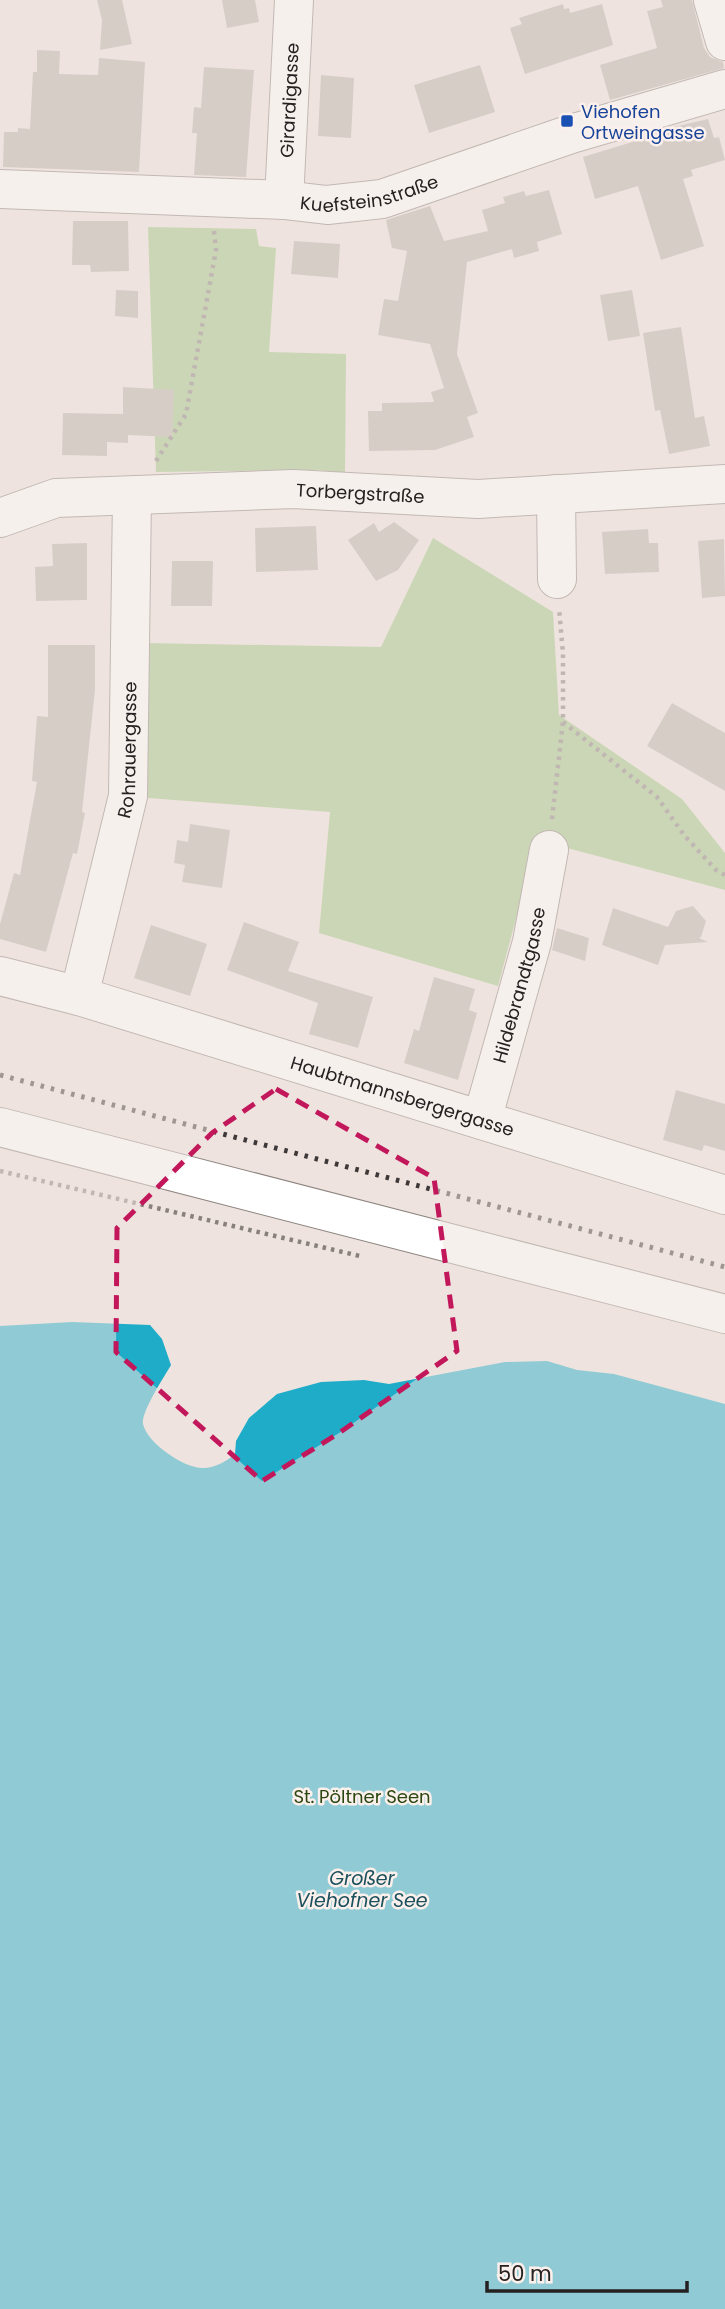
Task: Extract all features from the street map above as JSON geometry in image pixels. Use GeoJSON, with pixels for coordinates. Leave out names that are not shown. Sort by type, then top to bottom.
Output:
{"type":"FeatureCollection","features":[{"type":"Feature","properties":{"kind":"street","name":"Girardigasse"},"geometry":{"type":"LineString","coordinates":[[284,200],[294,0]]}},
{"type":"Feature","properties":{"kind":"street"},"geometry":{"type":"LineString","coordinates":[[713,0],[725,41]]}},
{"type":"Feature","properties":{"kind":"street","name":"Kuefsteinstraße"},"geometry":{"type":"LineString","coordinates":[[0,189],[284,200],[327,205],[382,199],[571,134],[725,89]]}},
{"type":"Feature","properties":{"kind":"street","name":"Torbergstraße"},"geometry":{"type":"LineString","coordinates":[[0,518],[56,498],[293,489],[478,499],[724,484]]}},
{"type":"Feature","properties":{"kind":"street"},"geometry":{"type":"LineString","coordinates":[[556,494],[557,579]]}},
{"type":"Feature","properties":{"kind":"street","name":"Rohrauergasse"},"geometry":{"type":"LineString","coordinates":[[79,996],[128,796],[132,496]]}},
{"type":"Feature","properties":{"kind":"street","name":"Hildebrandtgasse"},"geometry":{"type":"LineString","coordinates":[[482,1120],[533,942],[549,850]]}},
{"type":"Feature","properties":{"kind":"street","name":"Haubtmannsbergergasse"},"geometry":{"type":"LineString","coordinates":[[0,976],[79,996],[725,1195]]}},
{"type":"Feature","properties":{"kind":"street"},"geometry":{"type":"LineString","coordinates":[[0,1127],[725,1314]]}},
{"type":"Feature","properties":{"kind":"path"},"geometry":{"type":"LineString","coordinates":[[132,496],[186,414],[216,250],[210,198]]}},
{"type":"Feature","properties":{"kind":"path"},"geometry":{"type":"LineString","coordinates":[[549,850],[563,722],[563,654],[557,579]]}},
{"type":"Feature","properties":{"kind":"path"},"geometry":{"type":"LineString","coordinates":[[563,722],[657,797],[684,835],[716,870],[725,875]]}},
{"type":"Feature","properties":{"kind":"path"},"geometry":{"type":"LineString","coordinates":[[0,1171],[374,1260]]}},
{"type":"Feature","properties":{"kind":"highlighted area"},"geometry":{"type":"Polygon","coordinates":[[[276,1089],[434,1178],[457,1351],[339,1433],[262,1481],[116,1352],[117,1228],[212,1133],[276,1089]]]}},
{"type":"Feature","properties":{"kind":"green space"},"geometry":{"type":"Polygon","coordinates":[[[148,227],[256,229],[259,246],[276,248],[269,352],[346,354],[345,474],[319,470],[156,472],[148,227]]]}},
{"type":"Feature","properties":{"kind":"green space"},"geometry":{"type":"Polygon","coordinates":[[[433,538],[553,612],[559,715],[682,799],[725,853],[725,890],[537,840],[498,986],[319,933],[330,812],[148,798],[143,643],[381,647],[433,538]]]}},
{"type":"Feature","properties":{"kind":"water","name":"Großer Viehofner See"},"geometry":{"type":"Polygon","coordinates":[[[72,1322],[150,1325],[162,1339],[171,1365],[149,1403],[143,1424],[151,1439],[167,1453],[201,1468],[220,1464],[235,1454],[236,1441],[249,1418],[277,1394],[321,1382],[364,1380],[389,1384],[505,1362],[547,1361],[577,1370],[614,1374],[725,1404],[725,2309],[0,2309],[0,1326],[72,1322]]]}},
{"type":"Feature","properties":{"kind":"building"},"geometry":{"type":"Polygon","coordinates":[[[97,0],[122,0],[132,44],[100,50],[102,20],[97,0]]]}},
{"type":"Feature","properties":{"kind":"building"},"geometry":{"type":"Polygon","coordinates":[[[222,0],[255,0],[259,22],[227,28],[222,0]]]}},
{"type":"Feature","properties":{"kind":"building"},"geometry":{"type":"Polygon","coordinates":[[[661,0],[692,0],[704,48],[710,57],[723,62],[724,68],[610,100],[600,65],[657,48],[647,11],[663,7],[661,0]]]}},
{"type":"Feature","properties":{"kind":"building"},"geometry":{"type":"Polygon","coordinates":[[[563,4],[564,9],[569,8],[570,13],[602,4],[613,45],[525,74],[510,28],[522,24],[519,18],[563,4]]]}},
{"type":"Feature","properties":{"kind":"building"},"geometry":{"type":"Polygon","coordinates":[[[37,50],[60,51],[59,74],[98,75],[99,58],[145,62],[139,172],[3,167],[4,132],[18,132],[18,128],[30,129],[37,50]]]}},
{"type":"Feature","properties":{"kind":"building"},"geometry":{"type":"Polygon","coordinates":[[[480,65],[495,112],[429,133],[414,85],[480,65]]]}},
{"type":"Feature","properties":{"kind":"building"},"geometry":{"type":"Polygon","coordinates":[[[204,67],[254,70],[246,177],[194,175],[197,133],[192,133],[194,107],[201,108],[204,67]]]}},
{"type":"Feature","properties":{"kind":"building"},"geometry":{"type":"Polygon","coordinates":[[[321,75],[354,78],[351,138],[318,136],[321,75]]]}},
{"type":"Feature","properties":{"kind":"building"},"geometry":{"type":"Polygon","coordinates":[[[708,119],[714,138],[719,137],[725,160],[691,170],[693,176],[683,179],[704,246],[661,260],[638,186],[595,199],[583,157],[662,133],[661,130],[708,119]]]}},
{"type":"Feature","properties":{"kind":"building"},"geometry":{"type":"Polygon","coordinates":[[[549,190],[562,234],[537,242],[539,251],[514,258],[512,249],[467,262],[457,354],[478,413],[467,417],[474,437],[435,450],[369,451],[368,411],[382,411],[382,403],[434,402],[431,392],[444,388],[430,344],[378,335],[384,299],[398,301],[407,251],[392,248],[386,220],[430,206],[444,241],[488,231],[482,210],[505,203],[503,197],[524,191],[526,196],[549,190]]]}},
{"type":"Feature","properties":{"kind":"building"},"geometry":{"type":"Polygon","coordinates":[[[73,221],[128,221],[129,271],[91,272],[90,265],[72,265],[73,221]]]}},
{"type":"Feature","properties":{"kind":"building"},"geometry":{"type":"Polygon","coordinates":[[[294,241],[340,244],[338,278],[291,274],[294,241]]]}},
{"type":"Feature","properties":{"kind":"building"},"geometry":{"type":"Polygon","coordinates":[[[116,290],[138,291],[138,318],[115,316],[116,290]]]}},
{"type":"Feature","properties":{"kind":"building"},"geometry":{"type":"Polygon","coordinates":[[[632,290],[640,336],[608,341],[600,295],[632,290]]]}},
{"type":"Feature","properties":{"kind":"building"},"geometry":{"type":"Polygon","coordinates":[[[681,327],[695,418],[704,416],[710,446],[669,454],[660,410],[655,411],[643,333],[681,327]]]}},
{"type":"Feature","properties":{"kind":"building"},"geometry":{"type":"Polygon","coordinates":[[[123,387],[174,390],[172,437],[128,435],[128,443],[107,442],[107,456],[62,455],[63,413],[123,414],[123,387]]]}},
{"type":"Feature","properties":{"kind":"building"},"geometry":{"type":"Polygon","coordinates":[[[394,522],[419,540],[398,570],[376,581],[348,540],[374,523],[379,532],[394,522]]]}},
{"type":"Feature","properties":{"kind":"building"},"geometry":{"type":"Polygon","coordinates":[[[316,526],[318,570],[256,572],[255,528],[316,526]]]}},
{"type":"Feature","properties":{"kind":"building"},"geometry":{"type":"Polygon","coordinates":[[[648,529],[649,543],[658,543],[659,572],[605,574],[602,532],[648,529]]]}},
{"type":"Feature","properties":{"kind":"building"},"geometry":{"type":"Polygon","coordinates":[[[724,539],[725,596],[702,598],[698,541],[724,539]]]}},
{"type":"Feature","properties":{"kind":"building"},"geometry":{"type":"Polygon","coordinates":[[[87,543],[87,600],[36,601],[35,567],[53,566],[52,544],[87,543]]]}},
{"type":"Feature","properties":{"kind":"building"},"geometry":{"type":"Polygon","coordinates":[[[172,561],[213,561],[212,606],[171,606],[172,561]]]}},
{"type":"Feature","properties":{"kind":"building"},"geometry":{"type":"Polygon","coordinates":[[[48,645],[95,645],[95,690],[82,812],[85,813],[77,854],[73,853],[46,952],[0,939],[0,924],[14,873],[20,875],[37,782],[32,781],[37,716],[48,717],[48,645]]]}},
{"type":"Feature","properties":{"kind":"building"},"geometry":{"type":"Polygon","coordinates":[[[672,703],[725,733],[725,791],[647,746],[672,703]]]}},
{"type":"Feature","properties":{"kind":"building"},"geometry":{"type":"Polygon","coordinates":[[[190,824],[230,830],[222,888],[182,882],[185,865],[174,863],[177,840],[188,842],[190,824]]]}},
{"type":"Feature","properties":{"kind":"building"},"geometry":{"type":"Polygon","coordinates":[[[693,906],[706,921],[699,938],[708,942],[665,945],[658,965],[602,945],[613,908],[668,927],[676,911],[693,906]]]}},
{"type":"Feature","properties":{"kind":"building"},"geometry":{"type":"Polygon","coordinates":[[[244,922],[299,942],[288,971],[373,997],[358,1048],[309,1034],[318,1003],[227,970],[244,922]]]}},
{"type":"Feature","properties":{"kind":"building"},"geometry":{"type":"Polygon","coordinates":[[[151,925],[207,944],[190,996],[134,978],[151,925]]]}},
{"type":"Feature","properties":{"kind":"building"},"geometry":{"type":"Polygon","coordinates":[[[557,928],[589,938],[585,961],[552,950],[557,928]]]}},
{"type":"Feature","properties":{"kind":"building"},"geometry":{"type":"Polygon","coordinates":[[[434,977],[475,989],[469,1010],[477,1013],[458,1080],[404,1063],[414,1029],[419,1031],[434,977]]]}},
{"type":"Feature","properties":{"kind":"building"},"geometry":{"type":"Polygon","coordinates":[[[676,1090],[725,1104],[725,1151],[704,1145],[702,1151],[663,1140],[676,1090]]]}},
{"type":"Feature","properties":{"kind":"railway"},"geometry":{"type":"LineString","coordinates":[[0,1075],[725,1267]]}},
{"type":"Feature","properties":{"kind":"place","name":"Viehofen Ortweingasse"},"geometry":{"type":"Point","coordinates":[567,121]}},
{"type":"Feature","properties":{"kind":"park label","name":"St. Pöltner Seen"},"geometry":{"type":"Point","coordinates":[362,1796]}}]}
